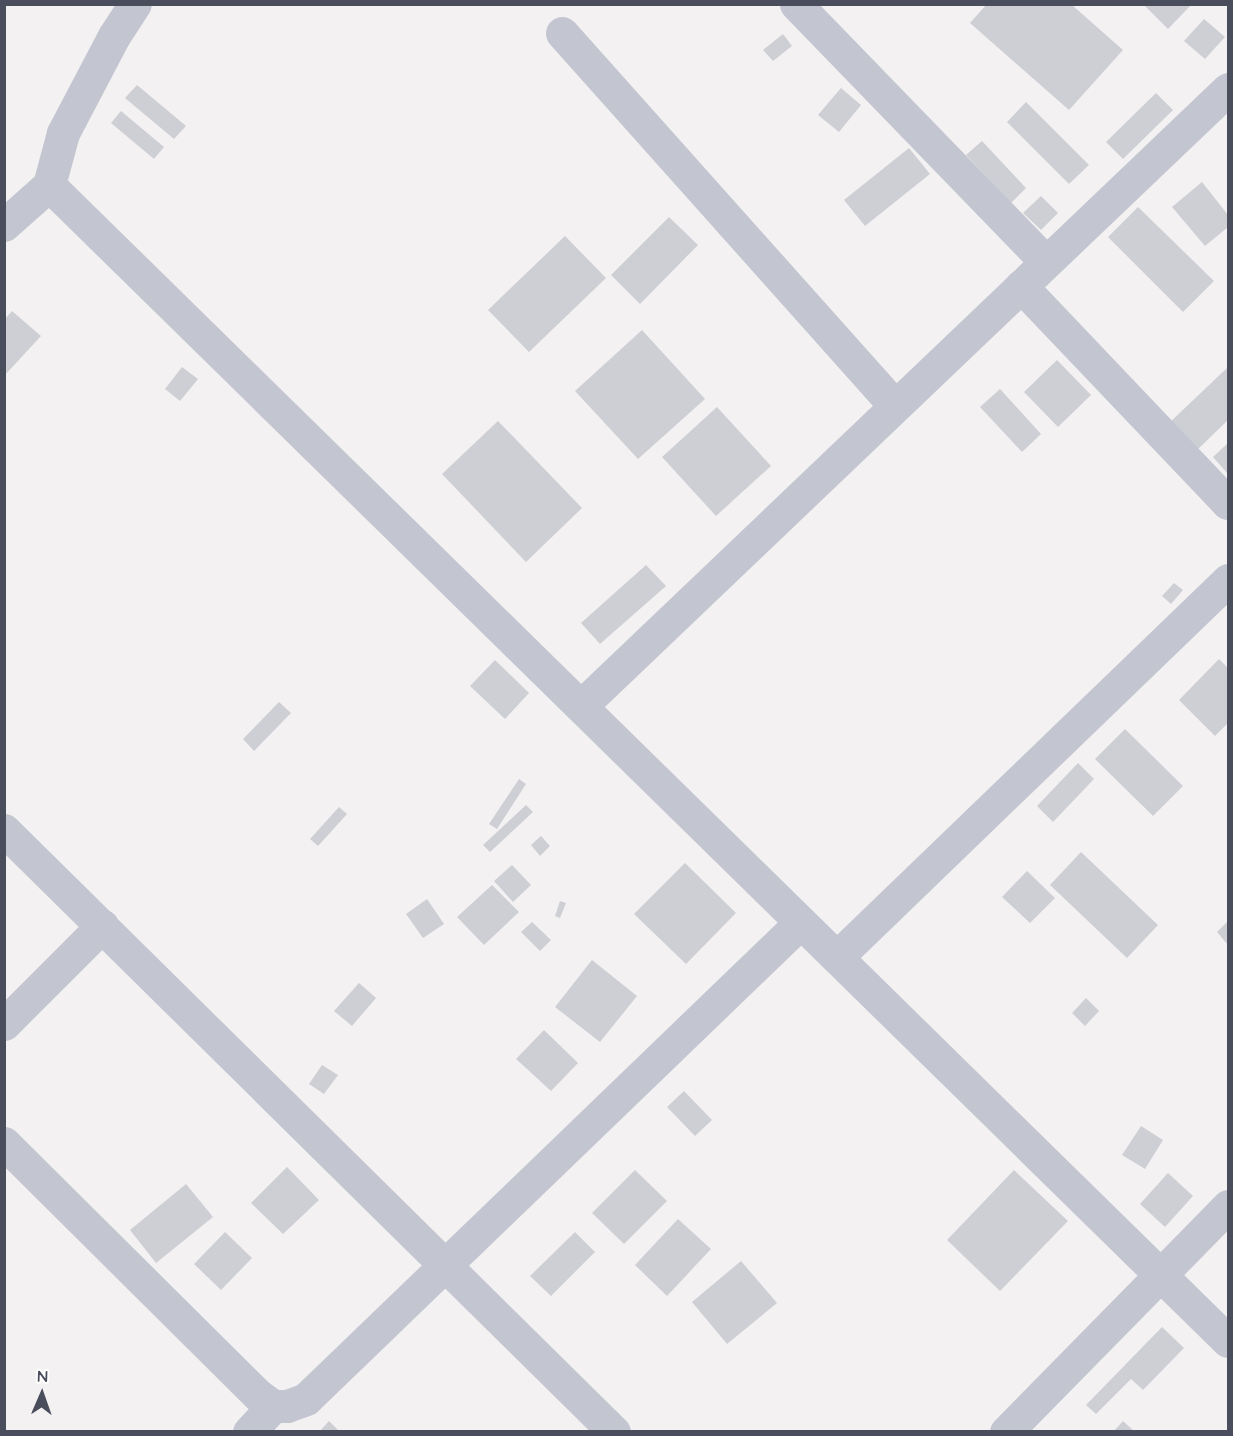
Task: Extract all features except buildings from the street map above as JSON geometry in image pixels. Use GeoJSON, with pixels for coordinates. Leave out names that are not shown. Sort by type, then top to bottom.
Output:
{"type":"FeatureCollection","features":[{"type":"Feature","properties":{"kind":"street"},"geometry":{"type":"LineString","coordinates":[[4,225],[49,185],[63,133],[114,36],[135,4]]}},
{"type":"Feature","properties":{"kind":"street"},"geometry":{"type":"LineString","coordinates":[[796,4],[1046,262]]}},
{"type":"Feature","properties":{"kind":"street"},"geometry":{"type":"LineString","coordinates":[[562,33],[895,406]]}},
{"type":"Feature","properties":{"kind":"street"},"geometry":{"type":"LineString","coordinates":[[580,706],[1228,89]]}},
{"type":"Feature","properties":{"kind":"street"},"geometry":{"type":"LineString","coordinates":[[49,185],[1228,1341]]}},
{"type":"Feature","properties":{"kind":"street"},"geometry":{"type":"LineString","coordinates":[[1021,286],[1228,504]]}},
{"type":"Feature","properties":{"kind":"street"},"geometry":{"type":"LineString","coordinates":[[837,957],[1228,580]]}},
{"type":"Feature","properties":{"kind":"street"},"geometry":{"type":"LineString","coordinates":[[4,830],[614,1431]]}},
{"type":"Feature","properties":{"kind":"street"},"geometry":{"type":"LineString","coordinates":[[249,1431],[273,1406],[306,1399],[801,922]]}},
{"type":"Feature","properties":{"kind":"street"},"geometry":{"type":"LineString","coordinates":[[4,1024],[102,927]]}},
{"type":"Feature","properties":{"kind":"street"},"geometry":{"type":"LineString","coordinates":[[4,1143],[273,1406]]}},
{"type":"Feature","properties":{"kind":"street"},"geometry":{"type":"LineString","coordinates":[[1006,1431],[1228,1206]]}}]}
